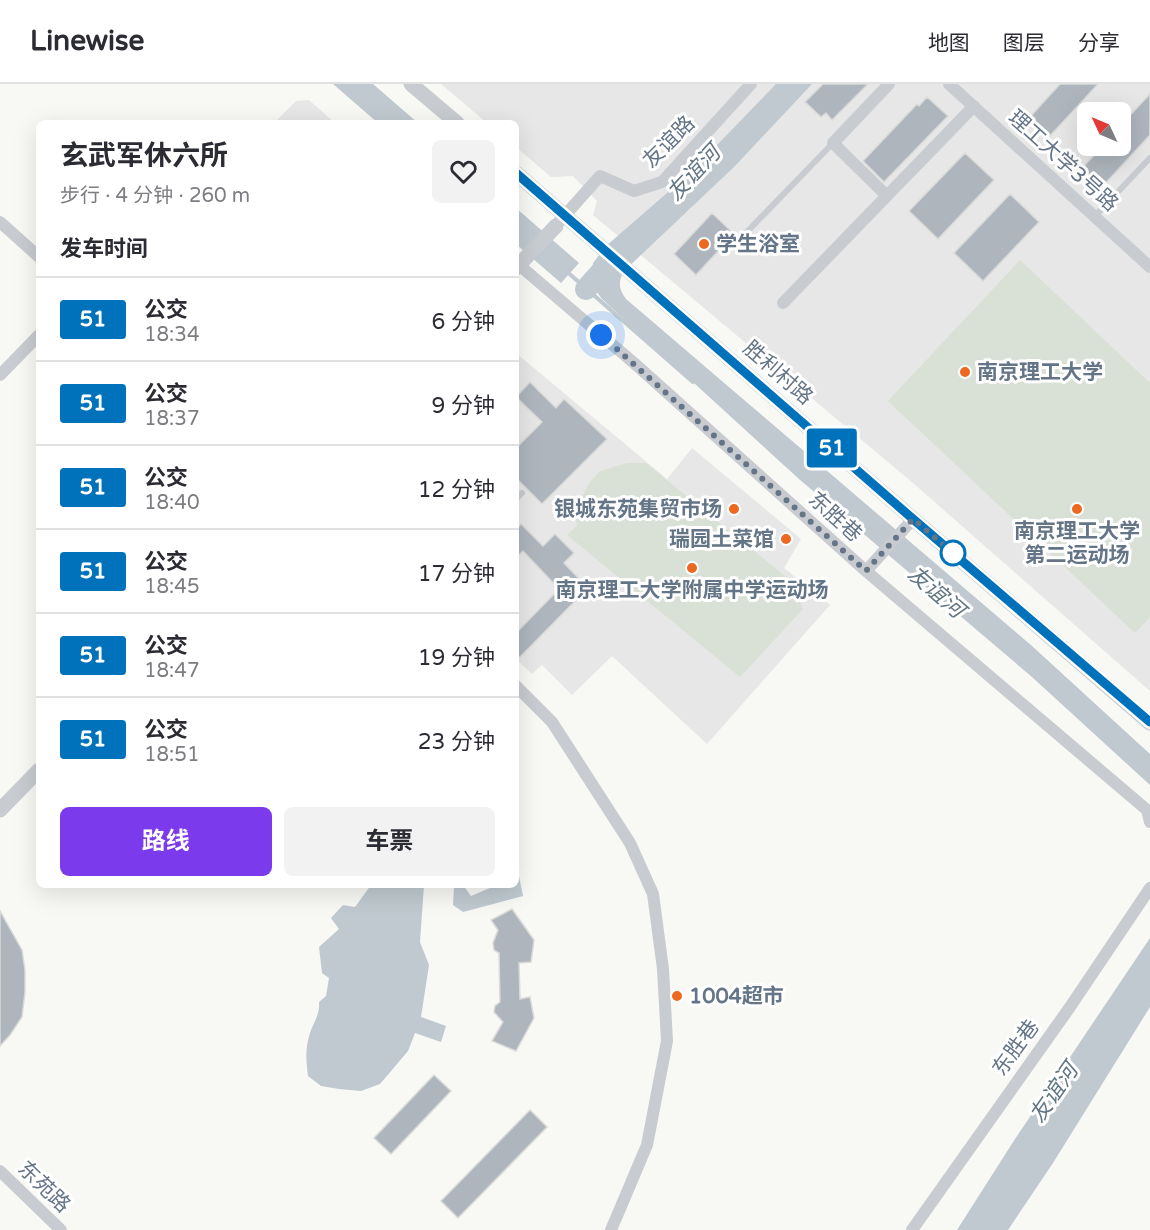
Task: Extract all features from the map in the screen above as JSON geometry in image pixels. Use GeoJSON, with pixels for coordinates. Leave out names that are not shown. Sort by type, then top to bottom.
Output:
{"type":"FeatureCollection","features":[{"type":"Feature","properties":{"kind":"street"},"geometry":{"type":"LineString","coordinates":[[411,84],[453,120]]}},
{"type":"Feature","properties":{"kind":"street","name":"友谊路"},"geometry":{"type":"LineString","coordinates":[[560,220],[600,176],[634,191],[662,182],[751,84]]}},
{"type":"Feature","properties":{"kind":"street"},"geometry":{"type":"LineString","coordinates":[[887,196],[833,143],[889,84]]}},
{"type":"Feature","properties":{"kind":"street","name":"理工大学3号路"},"geometry":{"type":"LineString","coordinates":[[949,84],[1150,267]]}},
{"type":"Feature","properties":{"kind":"street"},"geometry":{"type":"LineString","coordinates":[[783,303],[974,106]]}},
{"type":"Feature","properties":{"kind":"street","name":"胜利村路"},"geometry":{"type":"LineString","coordinates":[[519,176],[560,220],[580,227],[1150,723]]}},
{"type":"Feature","properties":{"kind":"street"},"geometry":{"type":"LineString","coordinates":[[519,266],[560,220]]}},
{"type":"Feature","properties":{"kind":"street"},"geometry":{"type":"LineString","coordinates":[[0,222],[36,254]]}},
{"type":"Feature","properties":{"kind":"street","name":"东胜巷"},"geometry":{"type":"LineString","coordinates":[[519,268],[634,363],[1147,810],[1150,822]]}},
{"type":"Feature","properties":{"kind":"street"},"geometry":{"type":"LineString","coordinates":[[0,375],[36,338]]}},
{"type":"Feature","properties":{"kind":"street"},"geometry":{"type":"LineString","coordinates":[[870,567],[913,519]]}},
{"type":"Feature","properties":{"kind":"street"},"geometry":{"type":"LineString","coordinates":[[519,689],[552,722],[630,843],[653,894],[663,969],[667,1041],[647,1145],[611,1230]]}},
{"type":"Feature","properties":{"kind":"street"},"geometry":{"type":"LineString","coordinates":[[0,810],[36,773]]}},
{"type":"Feature","properties":{"kind":"street","name":"东胜巷"},"geometry":{"type":"LineString","coordinates":[[912,1230],[1070,1007],[1150,888]]}},
{"type":"Feature","properties":{"kind":"street","name":"东苑路"},"geometry":{"type":"LineString","coordinates":[[0,1171],[61,1230]]}},
{"type":"Feature","properties":{"kind":"lane"},"geometry":{"type":"LineString","coordinates":[[742,237],[833,143]]}},
{"type":"Feature","properties":{"kind":"lane"},"geometry":{"type":"LineString","coordinates":[[1094,216],[1150,158]]}},
{"type":"Feature","properties":{"kind":"lane"},"geometry":{"type":"LineString","coordinates":[[519,496],[522,493]]}},
{"type":"Feature","properties":{"kind":"shaded area","name":"南京理工大学"},"geometry":{"type":"Polygon","coordinates":[[[441,84],[1150,84],[1150,691],[913,483],[593,215],[597,201],[573,176],[551,177],[519,150],[519,120],[483,120],[441,84]]]}},
{"type":"Feature","properties":{"kind":"shaded area"},"geometry":{"type":"Polygon","coordinates":[[[309,100],[332,120],[277,120],[296,101],[309,100]]]}},
{"type":"Feature","properties":{"kind":"shaded area","name":"南京理工大学 第二运动场"},"geometry":{"type":"Polygon","coordinates":[[[1020,260],[1150,383],[1150,617],[1135,633],[888,401],[1020,260]]]}},
{"type":"Feature","properties":{"kind":"shaded area"},"geometry":{"type":"Polygon","coordinates":[[[519,356],[667,479],[692,448],[801,539],[784,568],[830,605],[707,744],[612,656],[572,695],[542,665],[532,674],[519,662],[519,356]]]}},
{"type":"Feature","properties":{"kind":"shaded area","name":"南京理工大学附属中学运动场"},"geometry":{"type":"Polygon","coordinates":[[[627,463],[646,463],[786,577],[794,588],[803,609],[740,677],[567,535],[577,526],[575,512],[589,483],[600,471],[627,463]]]}},
{"type":"Feature","properties":{"kind":"water"},"geometry":{"type":"Polygon","coordinates":[[[333,84],[373,84],[415,120],[375,120],[333,84]]]}},
{"type":"Feature","properties":{"kind":"water"},"geometry":{"type":"Polygon","coordinates":[[[776,84],[812,84],[735,166],[623,272],[620,283],[622,292],[626,299],[1032,646],[1150,754],[1150,785],[1032,677],[799,479],[602,299],[591,284],[593,263],[606,246],[689,174],[776,84]]]}},
{"type":"Feature","properties":{"kind":"water"},"geometry":{"type":"Polygon","coordinates":[[[519,211],[579,263],[561,283],[519,247],[519,211]]]}},
{"type":"Feature","properties":{"kind":"water"},"geometry":{"type":"Polygon","coordinates":[[[519,876],[523,896],[463,912],[453,905],[454,888],[465,888],[471,896],[490,888],[519,888],[519,876]]]}},
{"type":"Feature","properties":{"kind":"water"},"geometry":{"type":"Polygon","coordinates":[[[369,888],[424,888],[420,942],[429,965],[421,1017],[446,1026],[441,1042],[415,1033],[408,1051],[380,1084],[361,1091],[321,1086],[308,1076],[306,1060],[308,1039],[318,1014],[319,1002],[326,996],[329,978],[322,973],[319,947],[339,929],[331,918],[343,905],[355,907],[369,888]]]}},
{"type":"Feature","properties":{"kind":"water"},"geometry":{"type":"Polygon","coordinates":[[[1150,938],[1150,1007],[1053,1163],[1008,1230],[957,1230],[1015,1139],[1150,938]]]}},
{"type":"Feature","properties":{"kind":"building"},"geometry":{"type":"Polygon","coordinates":[[[823,84],[868,84],[832,120],[826,113],[821,117],[805,102],[823,84]]]}},
{"type":"Feature","properties":{"kind":"building"},"geometry":{"type":"Polygon","coordinates":[[[1060,84],[1098,84],[1081,102],[1077,102],[1077,107],[1049,137],[1029,118],[1060,84]]]}},
{"type":"Feature","properties":{"kind":"building"},"geometry":{"type":"Polygon","coordinates":[[[1150,94],[1150,135],[1131,156],[1131,114],[1150,94]]]}},
{"type":"Feature","properties":{"kind":"building"},"geometry":{"type":"Polygon","coordinates":[[[927,97],[948,116],[884,182],[863,161],[917,104],[919,106],[927,97]]]}},
{"type":"Feature","properties":{"kind":"building"},"geometry":{"type":"Polygon","coordinates":[[[965,153],[994,180],[938,239],[909,211],[965,153]]]}},
{"type":"Feature","properties":{"kind":"building"},"geometry":{"type":"Polygon","coordinates":[[[1093,156],[1131,156],[1102,187],[1082,168],[1093,156]]]}},
{"type":"Feature","properties":{"kind":"building"},"geometry":{"type":"Polygon","coordinates":[[[1010,194],[1039,222],[983,281],[954,253],[1010,194]]]}},
{"type":"Feature","properties":{"kind":"building","name":"学生浴室"},"geometry":{"type":"Polygon","coordinates":[[[712,213],[734,234],[696,275],[674,254],[712,213]]]}},
{"type":"Feature","properties":{"kind":"building"},"geometry":{"type":"Polygon","coordinates":[[[530,382],[556,408],[564,399],[607,439],[542,504],[519,481],[519,445],[542,422],[519,400],[519,394],[530,382]]]}},
{"type":"Feature","properties":{"kind":"building"},"geometry":{"type":"Polygon","coordinates":[[[521,524],[543,546],[555,534],[574,553],[564,563],[588,588],[519,658],[519,630],[559,589],[523,551],[519,555],[519,526],[521,524]]]}},
{"type":"Feature","properties":{"kind":"building"},"geometry":{"type":"Polygon","coordinates":[[[512,909],[534,940],[531,962],[519,963],[520,999],[530,997],[534,1018],[516,1051],[492,1041],[503,1022],[494,1012],[495,1006],[500,1002],[499,953],[494,950],[493,943],[498,930],[491,920],[512,909]]]}},
{"type":"Feature","properties":{"kind":"building"},"geometry":{"type":"Polygon","coordinates":[[[0,911],[22,950],[25,992],[22,1017],[0,1046],[0,911]]]}},
{"type":"Feature","properties":{"kind":"building"},"geometry":{"type":"Polygon","coordinates":[[[434,1075],[451,1091],[391,1154],[374,1138],[434,1075]]]}},
{"type":"Feature","properties":{"kind":"building"},"geometry":{"type":"Polygon","coordinates":[[[530,1110],[547,1127],[458,1218],[441,1201],[530,1110]]]}},
{"type":"Feature","properties":{"kind":"waterway","name":"友谊河"},"geometry":{"type":"LineString","coordinates":[[586,289],[612,260]]}},
{"type":"Feature","properties":{"kind":"waterway","name":"友谊河"},"geometry":{"type":"LineString","coordinates":[[565,270],[693,382]]}},
{"type":"Feature","properties":{"kind":"bus line","name":"51"},"geometry":{"type":"LineString","coordinates":[[519,176],[1150,722]]}},
{"type":"Feature","properties":{"kind":"place","name":"学生浴室"},"geometry":{"type":"Point","coordinates":[704,244]}},
{"type":"Feature","properties":{"kind":"place","name":"南京理工大学"},"geometry":{"type":"Point","coordinates":[965,372]}},
{"type":"Feature","properties":{"kind":"place","name":"银城东苑集贸市场"},"geometry":{"type":"Point","coordinates":[734,509]}},
{"type":"Feature","properties":{"kind":"place","name":"南京理工大学 第二运动场"},"geometry":{"type":"Point","coordinates":[1077,509]}},
{"type":"Feature","properties":{"kind":"place","name":"瑞园土菜馆"},"geometry":{"type":"Point","coordinates":[786,539]}},
{"type":"Feature","properties":{"kind":"place","name":"南京理工大学附属中学运动场"},"geometry":{"type":"Point","coordinates":[692,568]}},
{"type":"Feature","properties":{"kind":"place","name":"1004超市"},"geometry":{"type":"Point","coordinates":[677,996]}},
{"type":"Feature","properties":{"kind":"route"},"geometry":{"type":"LineString","coordinates":[[601,335],[866,571],[913,519],[953,553]]}}]}
